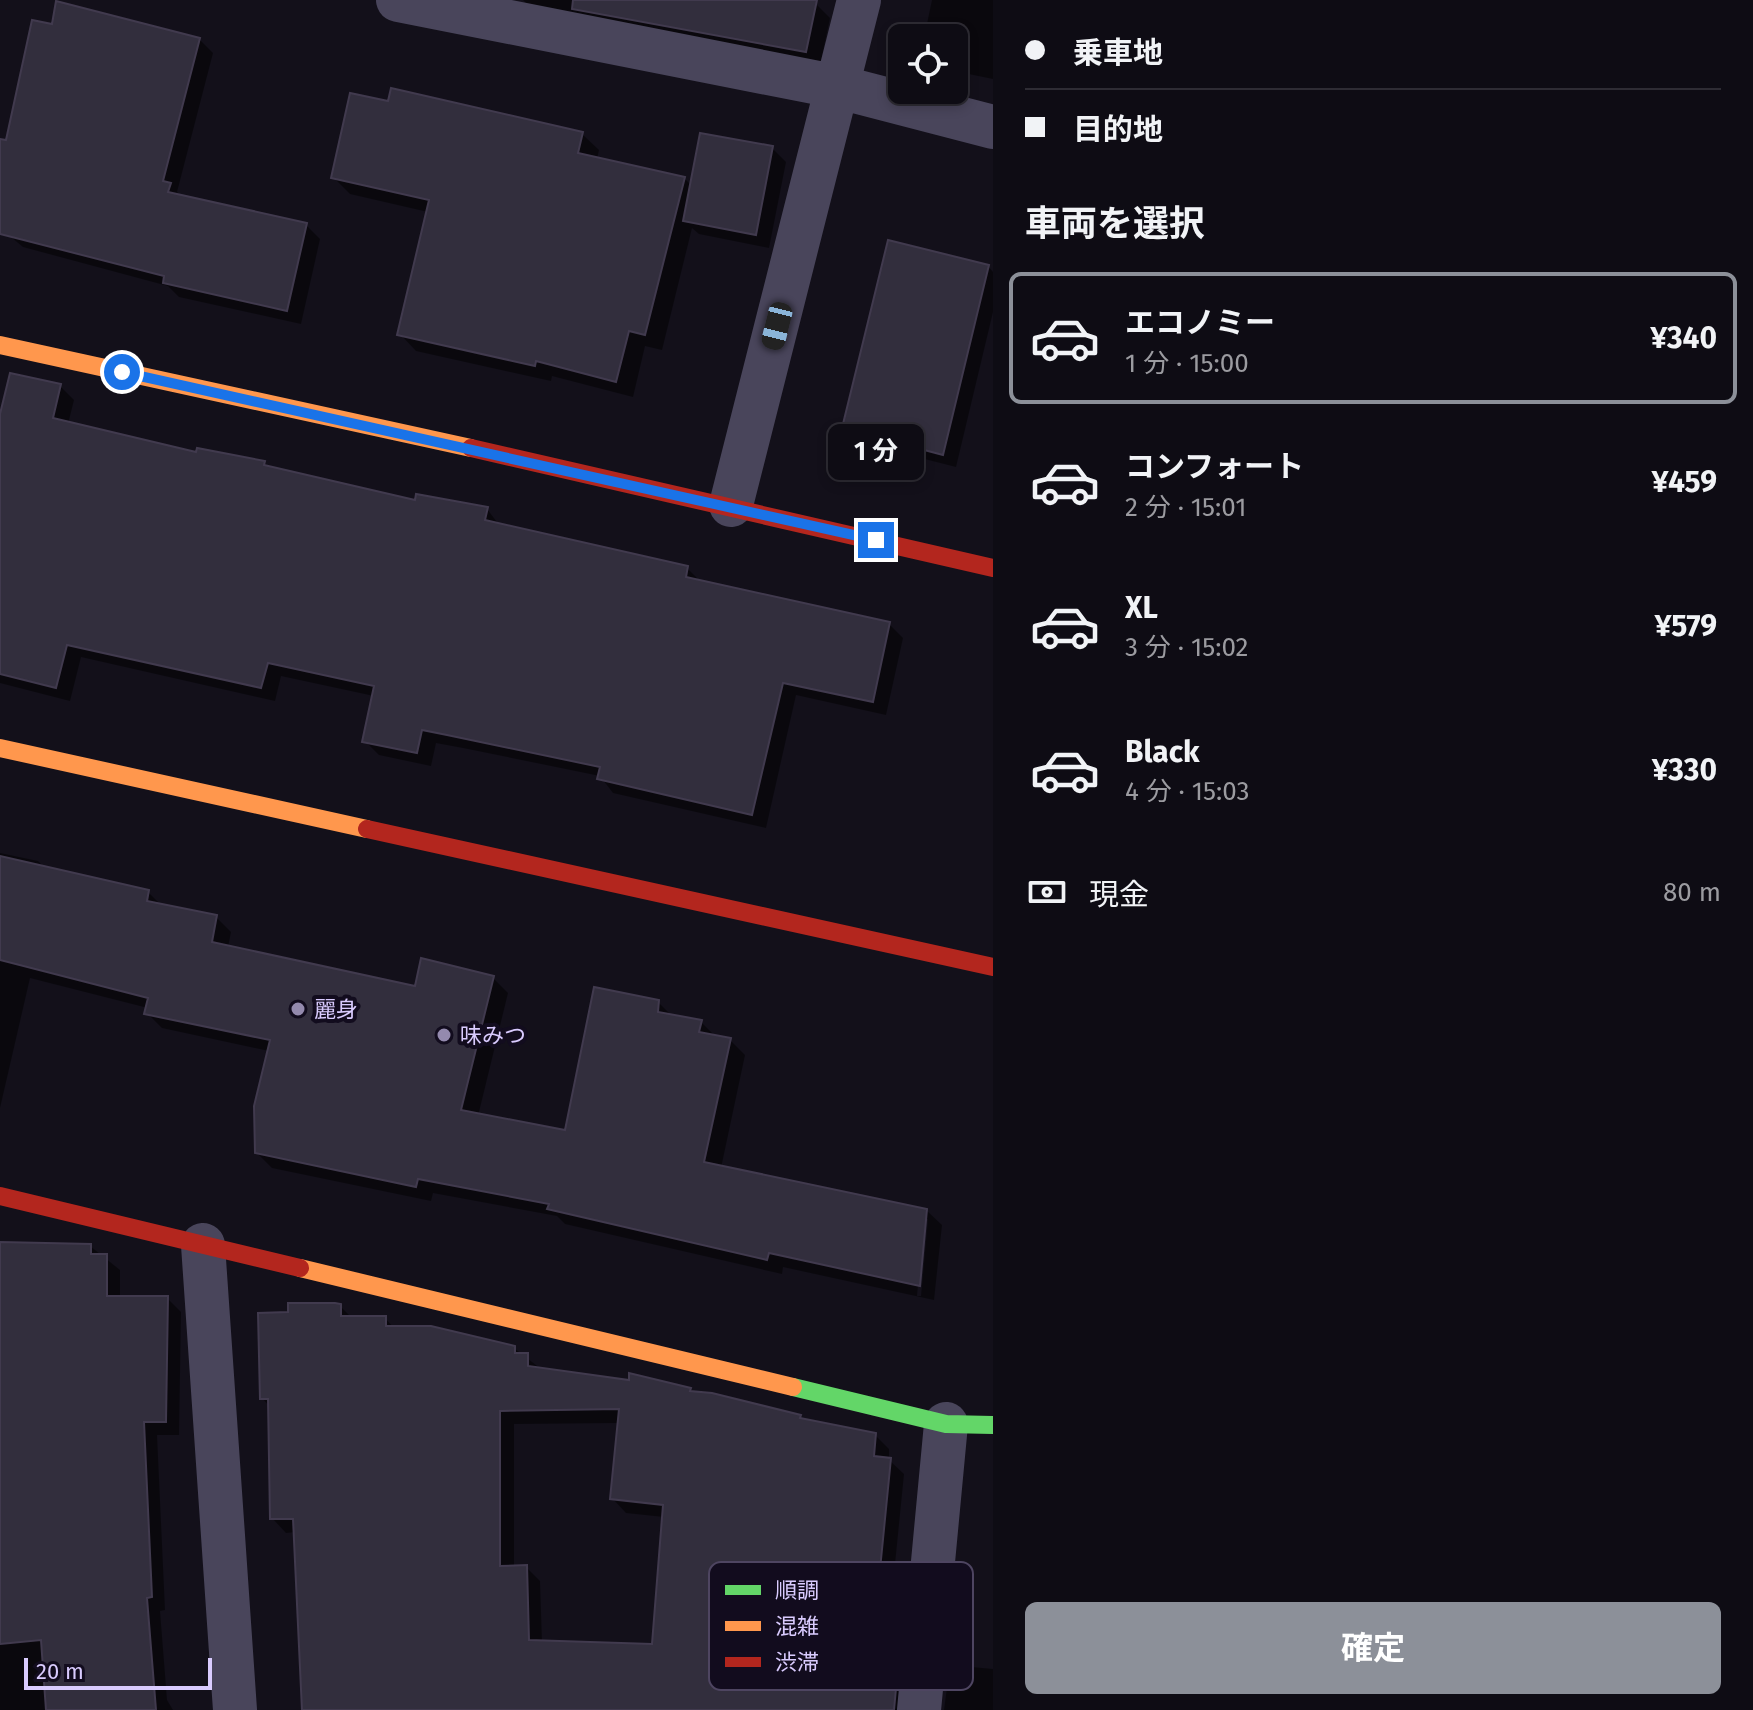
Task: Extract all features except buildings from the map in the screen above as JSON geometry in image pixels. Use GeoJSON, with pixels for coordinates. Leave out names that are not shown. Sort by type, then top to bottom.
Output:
{"type":"FeatureCollection","features":[{"type":"Feature","properties":{"kind":"street"},"geometry":{"type":"LineString","coordinates":[[398,0],[839,87],[993,127]]}},
{"type":"Feature","properties":{"kind":"street"},"geometry":{"type":"LineString","coordinates":[[731,505],[859,0]]}},
{"type":"Feature","properties":{"kind":"street"},"geometry":{"type":"LineString","coordinates":[[0,345],[731,505],[993,568]]}},
{"type":"Feature","properties":{"kind":"street"},"geometry":{"type":"LineString","coordinates":[[0,748],[993,967]]}},
{"type":"Feature","properties":{"kind":"street"},"geometry":{"type":"LineString","coordinates":[[0,1196],[946,1424],[993,1425]]}},
{"type":"Feature","properties":{"kind":"street"},"geometry":{"type":"LineString","coordinates":[[203,1245],[235,1710]]}},
{"type":"Feature","properties":{"kind":"street"},"geometry":{"type":"LineString","coordinates":[[933,1562],[946,1424]]}},
{"type":"Feature","properties":{"kind":"street"},"geometry":{"type":"LineString","coordinates":[[919,1710],[921,1690]]}},
{"type":"Feature","properties":{"kind":"traffic: fast"},"geometry":{"type":"LineString","coordinates":[[793,1387],[946,1424],[993,1425]]}},
{"type":"Feature","properties":{"kind":"traffic: slow"},"geometry":{"type":"LineString","coordinates":[[0,345],[471,448]]}},
{"type":"Feature","properties":{"kind":"traffic: slow"},"geometry":{"type":"LineString","coordinates":[[0,748],[367,829]]}},
{"type":"Feature","properties":{"kind":"traffic: slow"},"geometry":{"type":"LineString","coordinates":[[300,1268],[793,1387]]}},
{"type":"Feature","properties":{"kind":"traffic: jam"},"geometry":{"type":"LineString","coordinates":[[471,448],[993,568]]}},
{"type":"Feature","properties":{"kind":"traffic: jam"},"geometry":{"type":"LineString","coordinates":[[367,829],[993,967]]}},
{"type":"Feature","properties":{"kind":"traffic: jam"},"geometry":{"type":"LineString","coordinates":[[0,1196],[300,1268]]}},
{"type":"Feature","properties":{"kind":"place","name":"麗身"},"geometry":{"type":"Point","coordinates":[298,1009]}},
{"type":"Feature","properties":{"kind":"place","name":"味みつ"},"geometry":{"type":"Point","coordinates":[444,1035]}},
{"type":"Feature","properties":{"kind":"route"},"geometry":{"type":"LineString","coordinates":[[122,372],[731,505],[876,540]]}}]}
